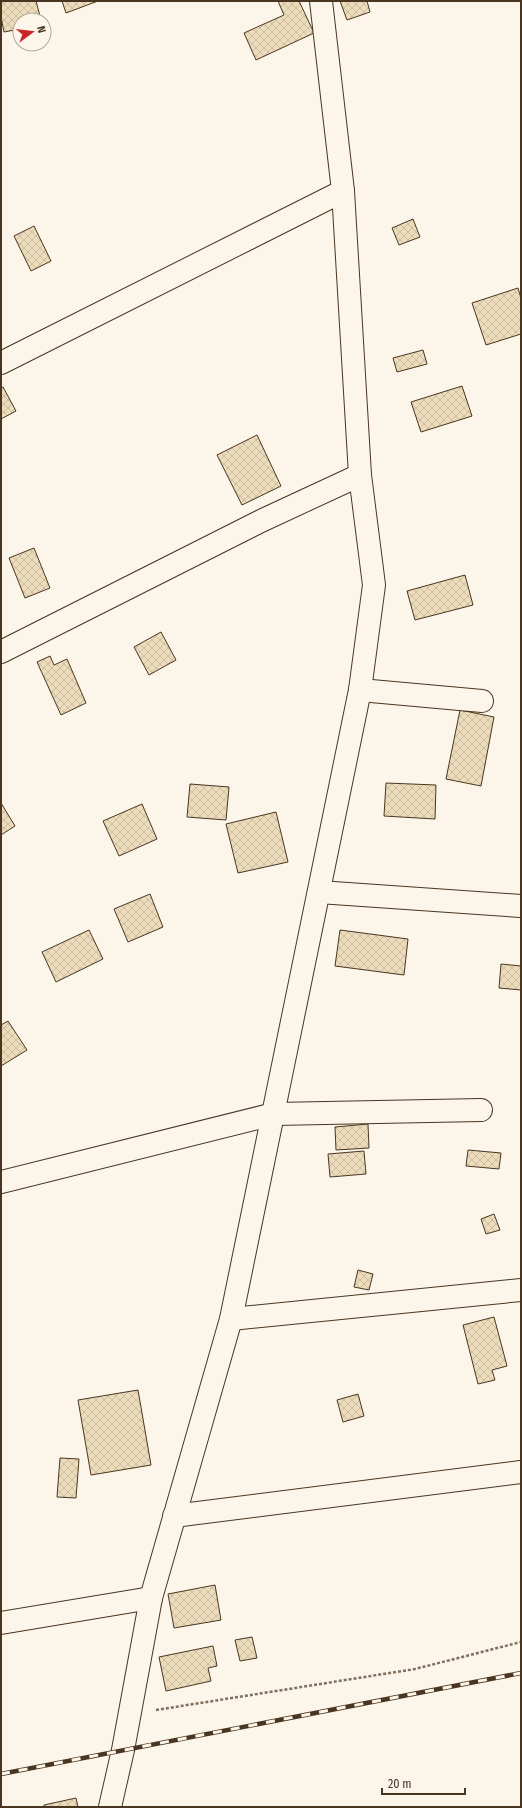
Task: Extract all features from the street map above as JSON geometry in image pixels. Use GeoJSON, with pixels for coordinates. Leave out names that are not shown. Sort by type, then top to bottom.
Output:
{"type":"FeatureCollection","features":[{"type":"Feature","properties":{"kind":"street"},"geometry":{"type":"LineString","coordinates":[[110,1807],[123,1750],[151,1598],[231,1320],[360,690],[374,584],[360,475],[343,191],[321,1]]}},
{"type":"Feature","properties":{"kind":"street"},"geometry":{"type":"LineString","coordinates":[[1,363],[343,191]]}},
{"type":"Feature","properties":{"kind":"street"},"geometry":{"type":"LineString","coordinates":[[1,652],[263,520],[360,475]]}},
{"type":"Feature","properties":{"kind":"street"},"geometry":{"type":"LineString","coordinates":[[360,690],[482,701]]}},
{"type":"Feature","properties":{"kind":"street"},"geometry":{"type":"LineString","coordinates":[[319,892],[521,906]]}},
{"type":"Feature","properties":{"kind":"street"},"geometry":{"type":"LineString","coordinates":[[2,1180],[274,1114],[481,1110]]}},
{"type":"Feature","properties":{"kind":"street"},"geometry":{"type":"LineString","coordinates":[[231,1320],[521,1290]]}},
{"type":"Feature","properties":{"kind":"street"},"geometry":{"type":"LineString","coordinates":[[174,1516],[521,1472]]}},
{"type":"Feature","properties":{"kind":"street"},"geometry":{"type":"LineString","coordinates":[[1,1623],[151,1598]]}},
{"type":"Feature","properties":{"kind":"path"},"geometry":{"type":"LineString","coordinates":[[130,1714],[416,1669],[521,1642]]}},
{"type":"Feature","properties":{"kind":"building"},"geometry":{"type":"Polygon","coordinates":[[[1,1],[36,1],[39,12],[12,12],[12,30],[4,32],[1,17],[1,1]]]}},
{"type":"Feature","properties":{"kind":"building"},"geometry":{"type":"Polygon","coordinates":[[[62,1],[98,1],[66,13],[62,1]]]}},
{"type":"Feature","properties":{"kind":"building"},"geometry":{"type":"Polygon","coordinates":[[[278,1],[299,1],[314,33],[256,60],[244,33],[284,15],[278,1]]]}},
{"type":"Feature","properties":{"kind":"building"},"geometry":{"type":"Polygon","coordinates":[[[340,1],[367,1],[370,12],[347,20],[340,1]]]}},
{"type":"Feature","properties":{"kind":"building"},"geometry":{"type":"Polygon","coordinates":[[[413,219],[420,237],[399,245],[392,228],[413,219]]]}},
{"type":"Feature","properties":{"kind":"building"},"geometry":{"type":"Polygon","coordinates":[[[34,226],[51,261],[31,271],[14,236],[34,226]]]}},
{"type":"Feature","properties":{"kind":"building"},"geometry":{"type":"Polygon","coordinates":[[[518,288],[521,298],[521,334],[486,345],[472,303],[518,288]]]}},
{"type":"Feature","properties":{"kind":"building"},"geometry":{"type":"Polygon","coordinates":[[[423,350],[427,364],[397,372],[393,358],[423,350]]]}},
{"type":"Feature","properties":{"kind":"building"},"geometry":{"type":"Polygon","coordinates":[[[462,386],[472,416],[421,432],[411,402],[462,386]]]}},
{"type":"Feature","properties":{"kind":"building"},"geometry":{"type":"Polygon","coordinates":[[[3,387],[16,411],[1,419],[1,388],[3,387]]]}},
{"type":"Feature","properties":{"kind":"building"},"geometry":{"type":"Polygon","coordinates":[[[257,435],[281,486],[242,505],[217,455],[257,435]]]}},
{"type":"Feature","properties":{"kind":"building"},"geometry":{"type":"Polygon","coordinates":[[[34,548],[50,588],[25,598],[9,558],[34,548]]]}},
{"type":"Feature","properties":{"kind":"building"},"geometry":{"type":"Polygon","coordinates":[[[465,575],[473,605],[415,620],[407,591],[465,575]]]}},
{"type":"Feature","properties":{"kind":"building"},"geometry":{"type":"Polygon","coordinates":[[[161,632],[176,660],[149,675],[134,647],[161,632]]]}},
{"type":"Feature","properties":{"kind":"building"},"geometry":{"type":"Polygon","coordinates":[[[50,656],[54,665],[67,659],[86,703],[61,715],[37,662],[50,656]]]}},
{"type":"Feature","properties":{"kind":"building"},"geometry":{"type":"Polygon","coordinates":[[[460,710],[494,717],[481,786],[446,779],[460,710]]]}},
{"type":"Feature","properties":{"kind":"building"},"geometry":{"type":"Polygon","coordinates":[[[386,783],[436,785],[435,819],[384,816],[386,783]]]}},
{"type":"Feature","properties":{"kind":"building"},"geometry":{"type":"Polygon","coordinates":[[[190,784],[229,787],[226,820],[187,817],[190,784]]]}},
{"type":"Feature","properties":{"kind":"building"},"geometry":{"type":"Polygon","coordinates":[[[1,803],[15,826],[1,835],[1,803]]]}},
{"type":"Feature","properties":{"kind":"building"},"geometry":{"type":"Polygon","coordinates":[[[142,804],[157,839],[119,856],[103,821],[142,804]]]}},
{"type":"Feature","properties":{"kind":"building"},"geometry":{"type":"Polygon","coordinates":[[[276,812],[288,862],[238,873],[226,824],[276,812]]]}},
{"type":"Feature","properties":{"kind":"building"},"geometry":{"type":"Polygon","coordinates":[[[150,894],[163,927],[128,942],[114,909],[150,894]]]}},
{"type":"Feature","properties":{"kind":"building"},"geometry":{"type":"Polygon","coordinates":[[[89,930],[103,959],[56,982],[42,952],[89,930]]]}},
{"type":"Feature","properties":{"kind":"building"},"geometry":{"type":"Polygon","coordinates":[[[340,930],[408,939],[404,975],[335,966],[340,930]]]}},
{"type":"Feature","properties":{"kind":"building"},"geometry":{"type":"Polygon","coordinates":[[[501,964],[521,966],[521,990],[499,988],[501,964]]]}},
{"type":"Feature","properties":{"kind":"building"},"geometry":{"type":"Polygon","coordinates":[[[8,1021],[27,1050],[1,1066],[1,1025],[8,1021]]]}},
{"type":"Feature","properties":{"kind":"building"},"geometry":{"type":"Polygon","coordinates":[[[368,1124],[369,1148],[336,1150],[335,1127],[368,1124]]]}},
{"type":"Feature","properties":{"kind":"building"},"geometry":{"type":"Polygon","coordinates":[[[468,1150],[501,1153],[499,1169],[466,1166],[468,1150]]]}},
{"type":"Feature","properties":{"kind":"building"},"geometry":{"type":"Polygon","coordinates":[[[364,1151],[366,1174],[330,1177],[328,1154],[364,1151]]]}},
{"type":"Feature","properties":{"kind":"building"},"geometry":{"type":"Polygon","coordinates":[[[494,1214],[500,1230],[486,1234],[481,1219],[494,1214]]]}},
{"type":"Feature","properties":{"kind":"building"},"geometry":{"type":"Polygon","coordinates":[[[358,1270],[373,1274],[369,1290],[354,1287],[358,1270]]]}},
{"type":"Feature","properties":{"kind":"building"},"geometry":{"type":"Polygon","coordinates":[[[494,1317],[507,1366],[492,1370],[495,1380],[478,1384],[463,1325],[494,1317]]]}},
{"type":"Feature","properties":{"kind":"building"},"geometry":{"type":"Polygon","coordinates":[[[138,1390],[151,1465],[91,1475],[78,1400],[138,1390]]]}},
{"type":"Feature","properties":{"kind":"building"},"geometry":{"type":"Polygon","coordinates":[[[358,1394],[364,1416],[343,1422],[337,1400],[358,1394]]]}},
{"type":"Feature","properties":{"kind":"building"},"geometry":{"type":"Polygon","coordinates":[[[60,1458],[79,1459],[76,1498],[57,1497],[60,1458]]]}},
{"type":"Feature","properties":{"kind":"building"},"geometry":{"type":"Polygon","coordinates":[[[215,1585],[221,1620],[174,1628],[168,1594],[215,1585]]]}},
{"type":"Feature","properties":{"kind":"building"},"geometry":{"type":"Polygon","coordinates":[[[252,1637],[257,1658],[240,1661],[235,1640],[252,1637]]]}},
{"type":"Feature","properties":{"kind":"building"},"geometry":{"type":"Polygon","coordinates":[[[213,1646],[217,1666],[208,1668],[211,1681],[166,1691],[159,1657],[213,1646]]]}},
{"type":"Feature","properties":{"kind":"building"},"geometry":{"type":"Polygon","coordinates":[[[76,1798],[78,1807],[44,1807],[44,1805],[76,1798]]]}},
{"type":"Feature","properties":{"kind":"railway"},"geometry":{"type":"LineString","coordinates":[[1,1774],[521,1673]]}}]}
